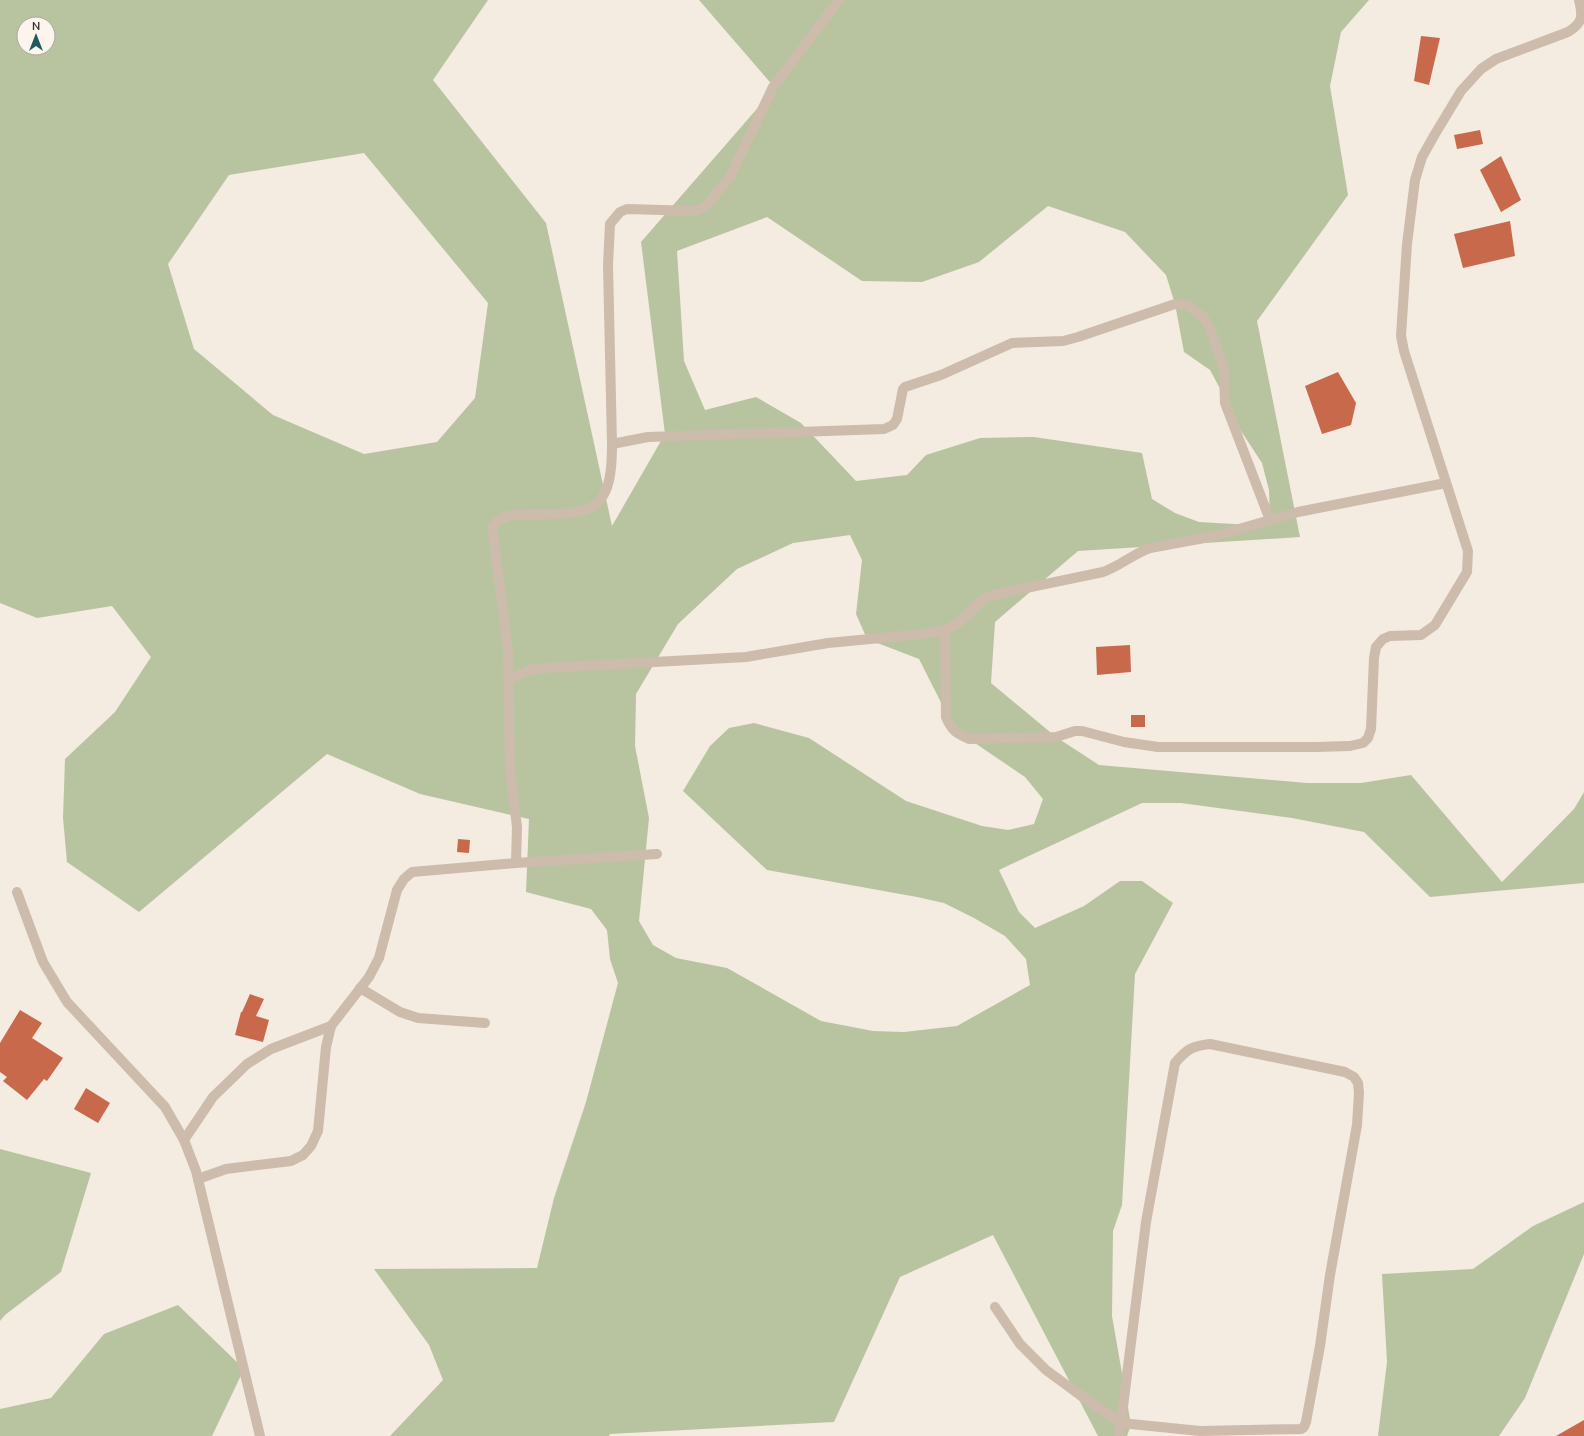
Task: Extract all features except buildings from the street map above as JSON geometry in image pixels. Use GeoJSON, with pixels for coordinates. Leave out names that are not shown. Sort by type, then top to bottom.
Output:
{"type":"FeatureCollection","features":[{"type":"Feature","properties":{"kind":"street"},"geometry":{"type":"LineString","coordinates":[[516,863],[517,827],[510,769],[508,650],[492,528],[495,522],[501,518],[511,515],[580,512],[592,508],[602,498],[608,485],[611,467],[612,444],[608,266],[610,224],[620,212],[627,209],[696,211],[705,207],[730,177],[773,87],[838,0]]}},
{"type":"Feature","properties":{"kind":"street"},"geometry":{"type":"LineString","coordinates":[[945,630],[946,717],[950,728],[957,734],[969,739],[1056,737],[1075,731],[1082,731],[1124,742],[1158,747],[1350,746],[1363,743],[1368,738],[1371,729],[1374,658],[1376,647],[1383,639],[1390,636],[1421,635],[1435,625],[1467,572],[1468,551],[1404,351],[1401,336],[1407,244],[1415,180],[1422,157],[1435,134],[1461,91],[1481,69],[1496,59],[1568,32],[1577,27],[1582,11],[1579,0]]}},
{"type":"Feature","properties":{"kind":"street"},"geometry":{"type":"LineString","coordinates":[[612,444],[648,438],[884,429],[893,425],[897,419],[903,390],[905,387],[942,375],[1012,343],[1063,341],[1175,304],[1187,305],[1204,318],[1210,328],[1224,370],[1225,403],[1270,520]]}},
{"type":"Feature","properties":{"kind":"street"},"geometry":{"type":"LineString","coordinates":[[508,679],[534,669],[746,657],[820,644],[923,634],[945,630],[956,625],[985,598],[992,595],[1103,572],[1150,548],[1215,536],[1298,512],[1446,483]]}},
{"type":"Feature","properties":{"kind":"street"},"geometry":{"type":"LineString","coordinates":[[198,1179],[226,1169],[291,1161],[303,1155],[311,1146],[318,1131],[326,1047],[331,1026],[369,977],[379,958],[398,890],[404,879],[412,872],[516,863],[657,854]]}},
{"type":"Feature","properties":{"kind":"street"},"geometry":{"type":"LineString","coordinates":[[17,892],[43,962],[67,1002],[165,1107],[184,1140],[198,1179],[260,1436]]}},
{"type":"Feature","properties":{"kind":"street"},"geometry":{"type":"LineString","coordinates":[[360,988],[400,1012],[418,1018],[485,1022]]}},
{"type":"Feature","properties":{"kind":"street"},"geometry":{"type":"LineString","coordinates":[[184,1140],[213,1097],[247,1064],[271,1049],[331,1026]]}},
{"type":"Feature","properties":{"kind":"street"},"geometry":{"type":"LineString","coordinates":[[995,1307],[1020,1344],[1046,1370],[1122,1423],[1200,1431],[1295,1430],[1304,1427],[1320,1346],[1330,1275],[1357,1125],[1359,1093],[1358,1083],[1354,1077],[1345,1072],[1210,1044],[1197,1045],[1185,1051],[1175,1063],[1146,1222],[1122,1423],[1119,1436]]}},
{"type":"Feature","properties":{"kind":"green space"},"geometry":{"type":"Polygon","coordinates":[[[0,0],[488,0],[433,80],[546,223],[612,526],[665,434],[641,242],[775,88],[699,0],[1369,0],[1341,32],[1330,86],[1348,195],[1257,321],[1300,537],[1078,551],[995,622],[991,683],[1056,737],[1099,765],[1307,783],[1361,783],[1411,775],[1502,882],[1574,809],[1584,792],[1584,883],[1430,897],[1364,832],[1292,818],[1181,803],[1142,803],[999,870],[1019,912],[1035,928],[1084,906],[1120,881],[1142,881],[1173,903],[1135,974],[1122,1205],[1113,1231],[1112,1316],[1131,1425],[1127,1436],[1098,1436],[993,1235],[900,1277],[834,1422],[610,1434],[609,1436],[390,1436],[443,1380],[429,1345],[374,1269],[537,1268],[554,1198],[586,1102],[618,983],[610,959],[607,930],[591,909],[526,892],[529,819],[420,794],[327,754],[139,912],[67,862],[63,818],[65,759],[115,712],[151,657],[112,606],[37,618],[0,603],[0,0]],[[364,153],[229,175],[168,264],[194,349],[273,415],[364,454],[437,442],[475,398],[488,303],[364,153]],[[1048,206],[979,262],[922,282],[862,281],[767,217],[677,251],[684,361],[705,410],[756,397],[801,423],[856,481],[907,475],[926,455],[980,438],[1034,437],[1142,453],[1152,499],[1175,513],[1199,522],[1251,525],[1270,520],[1269,490],[1262,463],[1228,411],[1224,396],[1210,370],[1184,352],[1175,304],[1166,275],[1125,232],[1048,206]],[[850,535],[793,543],[737,569],[678,624],[636,694],[635,746],[649,818],[639,921],[653,945],[676,958],[727,968],[821,1021],[873,1031],[904,1032],[957,1026],[1030,985],[1026,959],[1005,936],[944,903],[767,870],[683,791],[710,746],[729,728],[754,723],[809,738],[906,801],[982,826],[1008,830],[1034,824],[1043,799],[1025,777],[969,739],[957,734],[919,659],[867,639],[856,614],[862,560],[850,535]]]}},
{"type":"Feature","properties":{"kind":"green space"},"geometry":{"type":"Polygon","coordinates":[[[0,1149],[91,1173],[61,1272],[5,1315],[0,1321],[0,1149]]]}},
{"type":"Feature","properties":{"kind":"green space"},"geometry":{"type":"Polygon","coordinates":[[[1584,1202],[1584,1254],[1525,1398],[1499,1436],[1378,1436],[1387,1362],[1382,1274],[1473,1269],[1533,1226],[1584,1202]]]}},
{"type":"Feature","properties":{"kind":"green space"},"geometry":{"type":"Polygon","coordinates":[[[178,1305],[244,1369],[212,1436],[0,1436],[0,1409],[51,1398],[104,1334],[178,1305]]]}}]}
